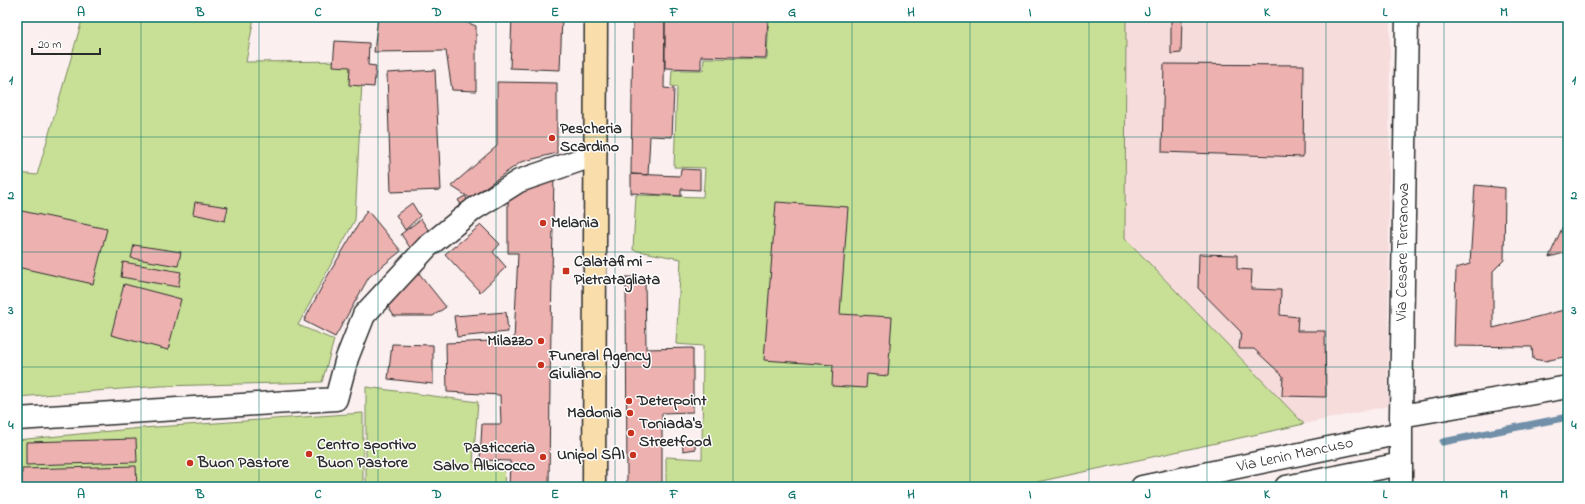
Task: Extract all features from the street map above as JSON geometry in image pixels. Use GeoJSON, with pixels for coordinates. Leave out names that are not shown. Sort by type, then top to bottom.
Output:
{"type":"FeatureCollection","features":[{"type":"Feature","properties":{"kind":"main road"},"geometry":{"type":"LineString","coordinates":[[594,487],[596,17]]}},
{"type":"Feature","properties":{"kind":"street","name":"Via Cesare Terranova"},"geometry":{"type":"LineString","coordinates":[[1401,487],[1407,17]]}},
{"type":"Feature","properties":{"kind":"street"},"geometry":{"type":"LineString","coordinates":[[17,420],[336,399],[347,358],[364,315],[427,247],[474,209],[519,181],[595,155]]}},
{"type":"Feature","properties":{"kind":"street","name":"Via Lenin Mancuso"},"geometry":{"type":"LineString","coordinates":[[1142,487],[1568,387]]}},
{"type":"Feature","properties":{"kind":"street","name":"Via Lenin Mancuso"},"geometry":{"type":"LineString","coordinates":[[1286,487],[1401,464]]}},
{"type":"Feature","properties":{"kind":"shaded area"},"geometry":{"type":"Polygon","coordinates":[[[1126,17],[1390,17],[1388,406],[1304,424],[1125,238],[1126,17]]]}},
{"type":"Feature","properties":{"kind":"green space"},"geometry":{"type":"Polygon","coordinates":[[[83,17],[254,17],[246,62],[363,61],[355,220],[298,325],[334,340],[322,382],[160,386],[17,397],[17,173],[37,175],[83,17]]]}},
{"type":"Feature","properties":{"kind":"green space"},"geometry":{"type":"Polygon","coordinates":[[[769,17],[1126,17],[1125,238],[1304,424],[1014,487],[666,487],[666,457],[702,459],[703,346],[676,344],[681,259],[633,250],[636,195],[703,197],[705,168],[674,167],[677,87],[671,86],[672,70],[703,70],[704,58],[767,59],[769,17]]]}},
{"type":"Feature","properties":{"kind":"green space"},"geometry":{"type":"Polygon","coordinates":[[[366,387],[478,402],[473,462],[505,465],[504,487],[366,487],[366,387]]]}},
{"type":"Feature","properties":{"kind":"green space","name":"Buon Pastore"},"geometry":{"type":"Polygon","coordinates":[[[363,413],[363,487],[17,487],[17,440],[142,428],[363,413]]]}},
{"type":"Feature","properties":{"kind":"building"},"geometry":{"type":"Polygon","coordinates":[[[378,17],[453,17],[476,26],[476,91],[452,90],[446,51],[374,52],[378,17]]]}},
{"type":"Feature","properties":{"kind":"building"},"geometry":{"type":"Polygon","coordinates":[[[512,17],[562,17],[560,70],[510,68],[512,17]]]}},
{"type":"Feature","properties":{"kind":"building"},"geometry":{"type":"Polygon","coordinates":[[[633,17],[665,17],[664,88],[674,89],[672,137],[650,136],[648,175],[631,174],[633,17]]]}},
{"type":"Feature","properties":{"kind":"building"},"geometry":{"type":"Polygon","coordinates":[[[665,17],[768,17],[766,58],[701,56],[701,69],[665,68],[665,17]]]}},
{"type":"Feature","properties":{"kind":"building"},"geometry":{"type":"Polygon","coordinates":[[[1171,17],[1182,17],[1181,53],[1171,54],[1171,17]]]}},
{"type":"Feature","properties":{"kind":"building"},"geometry":{"type":"Polygon","coordinates":[[[335,41],[369,43],[368,65],[376,66],[374,87],[349,85],[350,67],[333,66],[335,41]]]}},
{"type":"Feature","properties":{"kind":"building"},"geometry":{"type":"Polygon","coordinates":[[[1164,64],[1304,65],[1303,157],[1162,152],[1164,64]]]}},
{"type":"Feature","properties":{"kind":"building"},"geometry":{"type":"Polygon","coordinates":[[[435,70],[441,190],[391,192],[387,73],[435,70]]]}},
{"type":"Feature","properties":{"kind":"building"},"geometry":{"type":"Polygon","coordinates":[[[497,82],[557,83],[557,153],[521,162],[470,198],[451,186],[497,146],[497,82]]]}},
{"type":"Feature","properties":{"kind":"building"},"geometry":{"type":"Polygon","coordinates":[[[681,169],[700,170],[700,190],[681,189],[681,196],[631,193],[631,174],[680,176],[681,169]]]}},
{"type":"Feature","properties":{"kind":"building"},"geometry":{"type":"Polygon","coordinates":[[[554,174],[549,487],[509,487],[510,461],[480,460],[482,424],[501,424],[500,395],[447,392],[446,343],[514,340],[518,253],[508,253],[508,197],[554,174]]]}},
{"type":"Feature","properties":{"kind":"building"},"geometry":{"type":"Polygon","coordinates":[[[1475,185],[1505,188],[1504,260],[1493,271],[1493,328],[1568,309],[1568,356],[1545,361],[1533,359],[1532,347],[1454,346],[1456,268],[1470,264],[1475,185]]]}},
{"type":"Feature","properties":{"kind":"building"},"geometry":{"type":"Polygon","coordinates":[[[465,196],[470,204],[464,209],[458,200],[465,196]]]}},
{"type":"Feature","properties":{"kind":"building"},"geometry":{"type":"Polygon","coordinates":[[[195,202],[228,207],[225,221],[193,214],[195,202]]]}},
{"type":"Feature","properties":{"kind":"building"},"geometry":{"type":"Polygon","coordinates":[[[776,202],[848,207],[840,314],[892,317],[888,376],[867,374],[866,388],[832,386],[833,365],[764,360],[776,202]]]}},
{"type":"Feature","properties":{"kind":"building"},"geometry":{"type":"Polygon","coordinates":[[[412,203],[420,216],[405,230],[396,215],[412,203]]]}},
{"type":"Feature","properties":{"kind":"building"},"geometry":{"type":"Polygon","coordinates":[[[17,210],[107,229],[93,284],[17,267],[17,210]]]}},
{"type":"Feature","properties":{"kind":"building"},"geometry":{"type":"Polygon","coordinates":[[[367,210],[401,251],[369,277],[335,337],[304,321],[327,277],[367,210]]]}},
{"type":"Feature","properties":{"kind":"building"},"geometry":{"type":"Polygon","coordinates":[[[1568,215],[1568,252],[1549,257],[1568,215]]]}},
{"type":"Feature","properties":{"kind":"building"},"geometry":{"type":"Polygon","coordinates":[[[421,219],[431,234],[411,249],[401,234],[421,219]]]}},
{"type":"Feature","properties":{"kind":"building"},"geometry":{"type":"Polygon","coordinates":[[[481,225],[500,244],[493,252],[506,267],[480,292],[445,254],[481,225]]]}},
{"type":"Feature","properties":{"kind":"building"},"geometry":{"type":"Polygon","coordinates":[[[134,245],[181,252],[178,266],[131,258],[134,245]]]}},
{"type":"Feature","properties":{"kind":"building"},"geometry":{"type":"Polygon","coordinates":[[[1199,254],[1237,255],[1237,269],[1252,270],[1251,289],[1281,290],[1280,315],[1298,317],[1297,331],[1325,331],[1326,397],[1282,396],[1283,376],[1254,349],[1239,349],[1241,332],[1198,288],[1199,254]]]}},
{"type":"Feature","properties":{"kind":"building"},"geometry":{"type":"Polygon","coordinates":[[[123,262],[181,272],[178,287],[121,277],[123,262]]]}},
{"type":"Feature","properties":{"kind":"building"},"geometry":{"type":"Polygon","coordinates":[[[418,272],[446,307],[433,316],[394,316],[384,300],[418,272]]]}},
{"type":"Feature","properties":{"kind":"building"},"geometry":{"type":"Polygon","coordinates":[[[626,277],[645,277],[646,349],[693,348],[693,412],[662,413],[662,487],[627,487],[626,277]]]}},
{"type":"Feature","properties":{"kind":"building"},"geometry":{"type":"Polygon","coordinates":[[[124,284],[181,299],[168,350],[111,335],[124,284]]]}},
{"type":"Feature","properties":{"kind":"building"},"geometry":{"type":"Polygon","coordinates":[[[506,312],[508,332],[457,337],[454,316],[506,312]]]}},
{"type":"Feature","properties":{"kind":"building"},"geometry":{"type":"Polygon","coordinates":[[[392,344],[433,345],[433,384],[388,379],[392,344]]]}},
{"type":"Feature","properties":{"kind":"building"},"geometry":{"type":"Polygon","coordinates":[[[136,439],[137,462],[26,465],[26,442],[136,439]]]}},
{"type":"Feature","properties":{"kind":"building"},"geometry":{"type":"Polygon","coordinates":[[[682,439],[694,439],[696,449],[683,451],[682,439]]]}},
{"type":"Feature","properties":{"kind":"building"},"geometry":{"type":"Polygon","coordinates":[[[136,466],[137,487],[22,487],[22,469],[136,466]]]}},
{"type":"Feature","properties":{"kind":"waterway"},"geometry":{"type":"LineString","coordinates":[[1443,442],[1568,417]]}},
{"type":"Feature","properties":{"kind":"place","name":"Pescheria Scardino"},"geometry":{"type":"Point","coordinates":[552,138]}},
{"type":"Feature","properties":{"kind":"place","name":"Melania"},"geometry":{"type":"Point","coordinates":[543,223]}},
{"type":"Feature","properties":{"kind":"place","name":"Calatafimi - Pietratagliata"},"geometry":{"type":"Point","coordinates":[566,271]}},
{"type":"Feature","properties":{"kind":"place","name":"Milazzo"},"geometry":{"type":"Point","coordinates":[541,341]}},
{"type":"Feature","properties":{"kind":"place","name":"Funeral Agency Giuliano"},"geometry":{"type":"Point","coordinates":[541,365]}},
{"type":"Feature","properties":{"kind":"place","name":"Deterpoint"},"geometry":{"type":"Point","coordinates":[629,401]}},
{"type":"Feature","properties":{"kind":"place","name":"Madonia"},"geometry":{"type":"Point","coordinates":[630,413]}},
{"type":"Feature","properties":{"kind":"place","name":"Toniada's Streetfood"},"geometry":{"type":"Point","coordinates":[631,433]}},
{"type":"Feature","properties":{"kind":"place","name":"Centro sportivo Buon Pastore"},"geometry":{"type":"Point","coordinates":[309,454]}},
{"type":"Feature","properties":{"kind":"place","name":"Unipol SAI"},"geometry":{"type":"Point","coordinates":[633,455]}},
{"type":"Feature","properties":{"kind":"place","name":"Pasticceria Salvo Albicocco"},"geometry":{"type":"Point","coordinates":[543,457]}},
{"type":"Feature","properties":{"kind":"place","name":"Buon Pastore"},"geometry":{"type":"Point","coordinates":[190,463]}}]}
